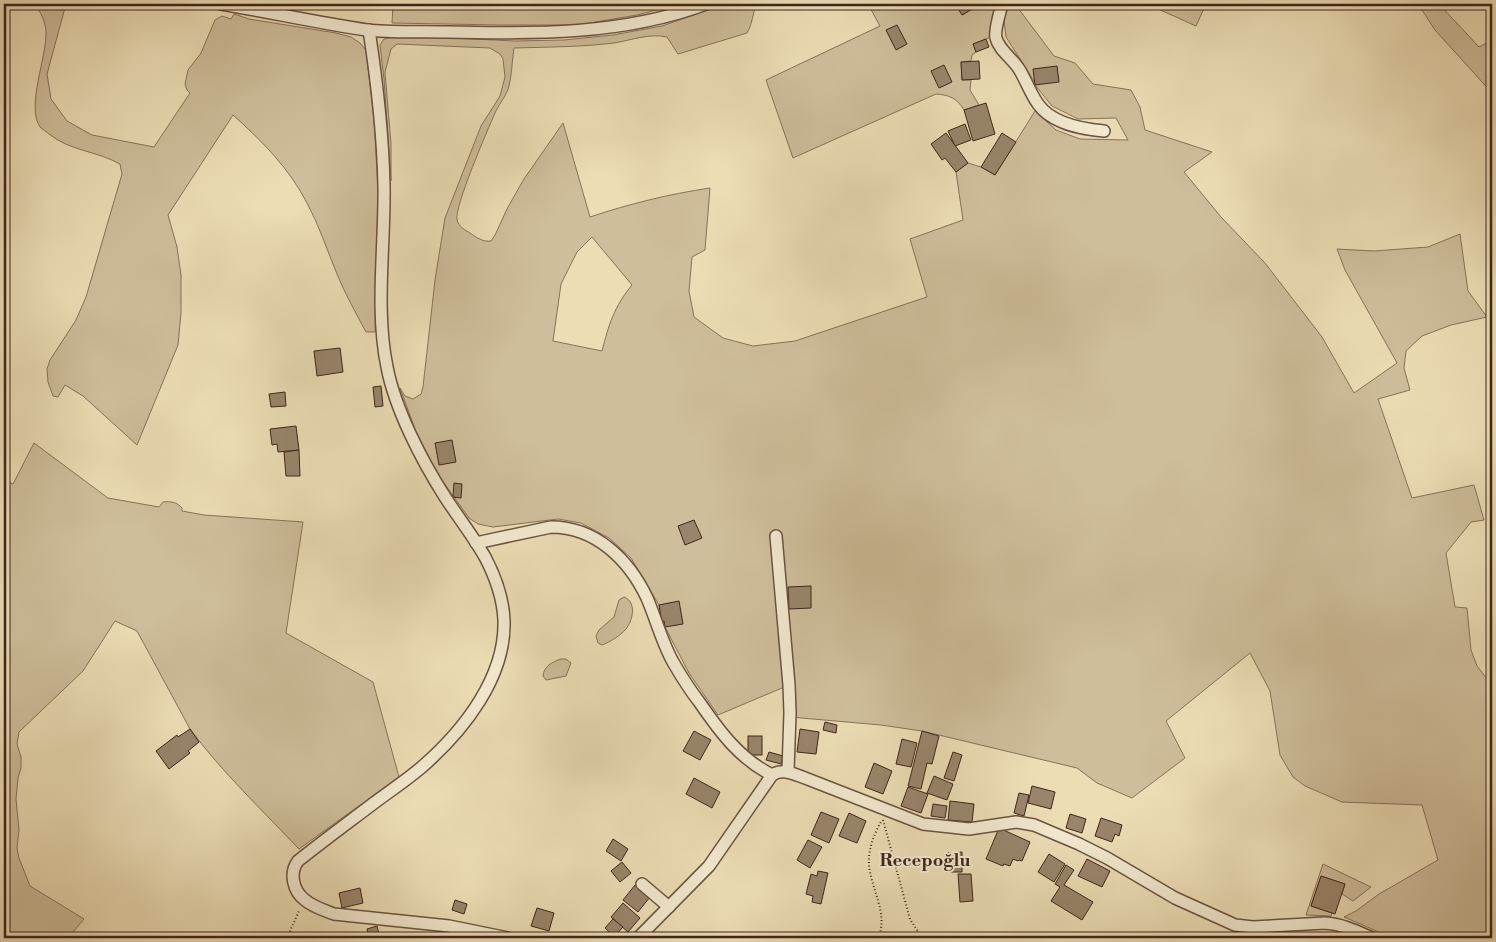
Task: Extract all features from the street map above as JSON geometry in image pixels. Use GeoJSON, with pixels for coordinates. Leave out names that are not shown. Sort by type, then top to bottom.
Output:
{"type":"FeatureCollection","features":[{"type":"Feature","properties":{"kind":"street"},"geometry":{"type":"LineString","coordinates":[[221,4],[309,21],[369,30],[489,33],[562,32],[604,28],[650,20],[706,4]]}},
{"type":"Feature","properties":{"kind":"street"},"geometry":{"type":"LineString","coordinates":[[1002,4],[996,39],[1019,68],[1038,104],[1052,116],[1064,122],[1080,128],[1104,131]]}},
{"type":"Feature","properties":{"kind":"street"},"geometry":{"type":"LineString","coordinates":[[369,30],[380,112],[384,187],[382,324],[387,368],[392,389],[423,461],[484,556],[496,583],[502,604],[504,621],[500,655],[490,680],[475,706],[451,739],[422,767],[298,860],[294,866],[292,876],[294,885],[304,900],[334,914],[449,926],[508,938]]}},
{"type":"Feature","properties":{"kind":"street"},"geometry":{"type":"LineString","coordinates":[[476,543],[552,527],[564,527],[587,534],[609,548],[628,567],[637,580],[646,597],[672,661],[715,725],[748,761],[772,775]]}},
{"type":"Feature","properties":{"kind":"street"},"geometry":{"type":"LineString","coordinates":[[776,536],[789,685],[788,772]]}},
{"type":"Feature","properties":{"kind":"street"},"geometry":{"type":"LineString","coordinates":[[638,938],[709,866],[772,775],[782,771],[923,824],[969,829],[1016,822],[1034,825],[1080,844],[1175,898],[1236,925],[1253,927],[1336,923],[1372,938]]}},
{"type":"Feature","properties":{"kind":"street"},"geometry":{"type":"LineString","coordinates":[[642,884],[669,907]]}},
{"type":"Feature","properties":{"kind":"path"},"geometry":{"type":"LineString","coordinates":[[878,938],[881,933],[882,920],[871,876],[869,852],[882,819],[910,919],[922,938]]}},
{"type":"Feature","properties":{"kind":"path"},"geometry":{"type":"LineString","coordinates":[[287,938],[304,900]]}},
{"type":"Feature","properties":{"kind":"shaded area"},"geometry":{"type":"Polygon","coordinates":[[[35,4],[66,4],[47,74],[51,99],[67,121],[92,135],[154,147],[190,93],[185,84],[188,70],[201,53],[215,20],[222,16],[231,19],[234,14],[249,19],[336,33],[351,37],[360,43],[366,50],[374,119],[378,190],[375,332],[366,332],[340,281],[315,220],[300,190],[274,156],[233,115],[168,215],[177,247],[181,275],[181,313],[178,345],[137,445],[83,396],[65,385],[58,397],[53,396],[48,382],[47,369],[50,360],[76,320],[86,297],[122,174],[120,164],[57,140],[40,127],[36,118],[35,107],[46,32],[42,17],[35,4]]]}},
{"type":"Feature","properties":{"kind":"shaded area"},"geometry":{"type":"Polygon","coordinates":[[[393,4],[679,4],[637,15],[578,25],[499,25],[392,23],[393,4]]]}},
{"type":"Feature","properties":{"kind":"shaded area"},"geometry":{"type":"Polygon","coordinates":[[[725,4],[757,4],[747,33],[678,54],[667,37],[661,36],[648,36],[602,44],[514,48],[508,89],[495,113],[472,168],[457,212],[457,220],[462,228],[483,240],[491,241],[524,179],[563,123],[590,217],[649,200],[710,188],[705,250],[692,257],[689,291],[694,317],[723,338],[753,346],[795,341],[927,297],[910,239],[963,220],[956,172],[968,163],[981,167],[995,175],[1035,111],[1056,130],[1080,139],[1128,140],[1116,118],[1078,119],[1052,106],[1035,85],[1006,37],[1004,20],[1008,4],[1015,4],[1054,56],[1075,63],[1093,84],[1131,90],[1140,107],[1145,130],[1212,152],[1184,172],[1221,217],[1265,263],[1322,337],[1354,393],[1397,363],[1345,270],[1337,249],[1374,251],[1428,247],[1460,234],[1468,291],[1487,317],[1451,325],[1422,336],[1406,351],[1404,368],[1410,390],[1378,399],[1412,498],[1474,485],[1484,520],[1471,522],[1446,553],[1455,607],[1467,608],[1471,650],[1477,666],[1492,685],[1492,938],[1393,938],[1344,917],[1356,911],[1379,894],[1438,860],[1422,805],[1342,802],[1305,786],[1293,777],[1280,755],[1270,691],[1250,653],[1166,721],[1185,758],[1132,798],[1097,783],[1077,768],[922,731],[881,725],[790,717],[789,685],[718,715],[689,673],[664,622],[662,622],[659,605],[631,558],[609,538],[581,523],[558,519],[493,527],[478,524],[469,518],[436,472],[416,432],[400,388],[405,396],[413,399],[421,394],[435,280],[445,218],[481,126],[500,96],[505,77],[503,59],[500,54],[490,48],[397,44],[391,49],[385,72],[391,144],[391,181],[380,45],[384,39],[393,37],[515,41],[564,40],[613,35],[662,26],[725,4]],[[592,237],[577,252],[561,284],[553,341],[602,351],[613,316],[632,285],[592,237]]]}},
{"type":"Feature","properties":{"kind":"shaded area"},"geometry":{"type":"Polygon","coordinates":[[[868,4],[955,4],[963,15],[980,4],[998,4],[991,37],[973,44],[976,52],[972,55],[971,61],[961,62],[962,80],[971,80],[970,90],[979,105],[964,110],[952,98],[936,94],[793,158],[766,80],[880,26],[868,4]]]}},
{"type":"Feature","properties":{"kind":"shaded area"},"geometry":{"type":"Polygon","coordinates":[[[1147,4],[1206,4],[1196,26],[1147,4]]]}},
{"type":"Feature","properties":{"kind":"shaded area"},"geometry":{"type":"Polygon","coordinates":[[[1418,4],[1439,4],[1479,47],[1492,40],[1492,93],[1435,30],[1418,4]]]}},
{"type":"Feature","properties":{"kind":"shaded area"},"geometry":{"type":"Polygon","coordinates":[[[34,443],[108,498],[159,507],[163,502],[171,502],[180,506],[182,511],[204,515],[303,522],[286,633],[373,682],[399,777],[299,849],[229,776],[190,729],[137,631],[115,621],[83,671],[19,732],[17,744],[21,757],[16,799],[19,858],[30,886],[84,919],[68,938],[4,938],[4,480],[13,484],[34,443]]]}},
{"type":"Feature","properties":{"kind":"shaded area"},"geometry":{"type":"Polygon","coordinates":[[[624,597],[628,599],[632,607],[632,616],[626,629],[602,645],[598,643],[596,636],[599,630],[614,617],[619,600],[624,597]]]}},
{"type":"Feature","properties":{"kind":"shaded area"},"geometry":{"type":"Polygon","coordinates":[[[561,659],[566,659],[571,663],[566,676],[546,680],[543,676],[547,667],[561,659]]]}},
{"type":"Feature","properties":{"kind":"shaded area"},"geometry":{"type":"Polygon","coordinates":[[[1323,864],[1371,887],[1353,901],[1342,894],[1345,884],[1321,876],[1311,906],[1332,913],[1331,916],[1306,915],[1323,864]]]}},
{"type":"Feature","properties":{"kind":"building"},"geometry":{"type":"Polygon","coordinates":[[[955,4],[980,4],[962,15],[955,4]]]}},
{"type":"Feature","properties":{"kind":"building"},"geometry":{"type":"Polygon","coordinates":[[[897,25],[907,44],[896,50],[886,30],[897,25]]]}},
{"type":"Feature","properties":{"kind":"building"},"geometry":{"type":"Polygon","coordinates":[[[986,39],[989,47],[976,52],[973,44],[986,39]]]}},
{"type":"Feature","properties":{"kind":"building"},"geometry":{"type":"Polygon","coordinates":[[[979,61],[980,79],[962,80],[961,62],[979,61]]]}},
{"type":"Feature","properties":{"kind":"building"},"geometry":{"type":"Polygon","coordinates":[[[944,65],[952,82],[939,88],[931,71],[944,65]]]}},
{"type":"Feature","properties":{"kind":"building"},"geometry":{"type":"Polygon","coordinates":[[[1057,66],[1059,82],[1035,85],[1033,69],[1057,66]]]}},
{"type":"Feature","properties":{"kind":"building"},"geometry":{"type":"Polygon","coordinates":[[[986,103],[995,134],[973,141],[964,110],[986,103]]]}},
{"type":"Feature","properties":{"kind":"building"},"geometry":{"type":"Polygon","coordinates":[[[965,124],[971,140],[955,146],[948,131],[965,124]]]}},
{"type":"Feature","properties":{"kind":"building"},"geometry":{"type":"Polygon","coordinates":[[[946,133],[968,163],[956,172],[945,158],[942,160],[931,144],[946,133]]]}},
{"type":"Feature","properties":{"kind":"building"},"geometry":{"type":"Polygon","coordinates":[[[1002,133],[1016,142],[995,175],[981,167],[1002,133]]]}},
{"type":"Feature","properties":{"kind":"building"},"geometry":{"type":"Polygon","coordinates":[[[340,348],[343,372],[317,376],[314,351],[340,348]]]}},
{"type":"Feature","properties":{"kind":"building"},"geometry":{"type":"Polygon","coordinates":[[[381,386],[383,406],[375,407],[373,387],[381,386]]]}},
{"type":"Feature","properties":{"kind":"building"},"geometry":{"type":"Polygon","coordinates":[[[285,392],[286,406],[271,407],[269,394],[285,392]]]}},
{"type":"Feature","properties":{"kind":"building"},"geometry":{"type":"Polygon","coordinates":[[[296,426],[299,450],[278,452],[277,444],[272,445],[270,429],[296,426]]]}},
{"type":"Feature","properties":{"kind":"building"},"geometry":{"type":"Polygon","coordinates":[[[452,440],[456,462],[439,465],[435,443],[452,440]]]}},
{"type":"Feature","properties":{"kind":"building"},"geometry":{"type":"Polygon","coordinates":[[[299,450],[300,476],[286,476],[284,452],[299,450]]]}},
{"type":"Feature","properties":{"kind":"building"},"geometry":{"type":"Polygon","coordinates":[[[454,483],[462,484],[461,498],[453,497],[454,483]]]}},
{"type":"Feature","properties":{"kind":"building"},"geometry":{"type":"Polygon","coordinates":[[[694,520],[702,538],[685,545],[678,526],[694,520]]]}},
{"type":"Feature","properties":{"kind":"building"},"geometry":{"type":"Polygon","coordinates":[[[811,586],[811,608],[789,609],[788,587],[811,586]]]}},
{"type":"Feature","properties":{"kind":"building"},"geometry":{"type":"Polygon","coordinates":[[[679,601],[683,624],[665,627],[664,621],[662,622],[659,605],[679,601]]]}},
{"type":"Feature","properties":{"kind":"building"},"geometry":{"type":"Polygon","coordinates":[[[825,722],[837,725],[836,733],[823,730],[825,722]]]}},
{"type":"Feature","properties":{"kind":"building"},"geometry":{"type":"Polygon","coordinates":[[[190,729],[199,742],[188,751],[190,753],[169,769],[156,751],[177,735],[178,737],[190,729]]]}},
{"type":"Feature","properties":{"kind":"building"},"geometry":{"type":"Polygon","coordinates":[[[800,729],[819,732],[816,754],[797,752],[800,729]]]}},
{"type":"Feature","properties":{"kind":"building"},"geometry":{"type":"Polygon","coordinates":[[[694,731],[711,740],[700,760],[683,751],[694,731]]]}},
{"type":"Feature","properties":{"kind":"building"},"geometry":{"type":"Polygon","coordinates":[[[922,731],[939,736],[932,764],[927,763],[921,789],[908,786],[922,731]]]}},
{"type":"Feature","properties":{"kind":"building"},"geometry":{"type":"Polygon","coordinates":[[[748,736],[762,736],[762,755],[748,755],[748,736]]]}},
{"type":"Feature","properties":{"kind":"building"},"geometry":{"type":"Polygon","coordinates":[[[902,739],[917,743],[911,767],[896,764],[902,739]]]}},
{"type":"Feature","properties":{"kind":"building"},"geometry":{"type":"Polygon","coordinates":[[[769,752],[783,756],[781,764],[766,760],[769,752]]]}},
{"type":"Feature","properties":{"kind":"building"},"geometry":{"type":"Polygon","coordinates":[[[953,752],[962,755],[954,781],[944,778],[953,752]]]}},
{"type":"Feature","properties":{"kind":"building"},"geometry":{"type":"Polygon","coordinates":[[[874,763],[892,771],[883,794],[865,787],[874,763]]]}},
{"type":"Feature","properties":{"kind":"building"},"geometry":{"type":"Polygon","coordinates":[[[934,776],[953,784],[947,800],[927,793],[934,776]]]}},
{"type":"Feature","properties":{"kind":"building"},"geometry":{"type":"Polygon","coordinates":[[[694,778],[720,792],[712,808],[686,794],[694,778]]]}},
{"type":"Feature","properties":{"kind":"building"},"geometry":{"type":"Polygon","coordinates":[[[1032,786],[1055,792],[1051,809],[1028,803],[1032,786]]]}},
{"type":"Feature","properties":{"kind":"building"},"geometry":{"type":"Polygon","coordinates":[[[908,787],[928,794],[921,813],[901,806],[908,787]]]}},
{"type":"Feature","properties":{"kind":"building"},"geometry":{"type":"Polygon","coordinates":[[[1019,793],[1029,795],[1024,816],[1014,813],[1019,793]]]}},
{"type":"Feature","properties":{"kind":"building"},"geometry":{"type":"Polygon","coordinates":[[[950,801],[974,804],[972,822],[948,820],[950,801]]]}},
{"type":"Feature","properties":{"kind":"building"},"geometry":{"type":"Polygon","coordinates":[[[933,804],[947,806],[945,818],[931,816],[933,804]]]}},
{"type":"Feature","properties":{"kind":"building"},"geometry":{"type":"Polygon","coordinates":[[[821,812],[839,819],[829,843],[811,835],[821,812]]]}},
{"type":"Feature","properties":{"kind":"building"},"geometry":{"type":"Polygon","coordinates":[[[849,813],[866,821],[857,843],[839,836],[849,813]]]}},
{"type":"Feature","properties":{"kind":"building"},"geometry":{"type":"Polygon","coordinates":[[[1070,814],[1086,819],[1082,833],[1066,828],[1070,814]]]}},
{"type":"Feature","properties":{"kind":"building"},"geometry":{"type":"Polygon","coordinates":[[[1101,818],[1122,825],[1119,836],[1115,834],[1112,842],[1095,836],[1101,818]]]}},
{"type":"Feature","properties":{"kind":"building"},"geometry":{"type":"Polygon","coordinates":[[[999,828],[1030,842],[1022,861],[1013,859],[1010,866],[1004,864],[1003,866],[986,859],[999,828]]]}},
{"type":"Feature","properties":{"kind":"building"},"geometry":{"type":"Polygon","coordinates":[[[613,839],[628,849],[621,861],[606,851],[613,839]]]}},
{"type":"Feature","properties":{"kind":"building"},"geometry":{"type":"Polygon","coordinates":[[[808,840],[822,847],[810,868],[797,860],[808,840]]]}},
{"type":"Feature","properties":{"kind":"building"},"geometry":{"type":"Polygon","coordinates":[[[962,852],[962,872],[946,872],[945,853],[962,852]]]}},
{"type":"Feature","properties":{"kind":"building"},"geometry":{"type":"Polygon","coordinates":[[[1049,854],[1065,864],[1054,882],[1038,872],[1049,854]]]}},
{"type":"Feature","properties":{"kind":"building"},"geometry":{"type":"Polygon","coordinates":[[[1087,859],[1110,871],[1102,887],[1078,876],[1087,859]]]}},
{"type":"Feature","properties":{"kind":"building"},"geometry":{"type":"Polygon","coordinates":[[[622,862],[631,873],[620,882],[611,871],[622,862]]]}},
{"type":"Feature","properties":{"kind":"building"},"geometry":{"type":"Polygon","coordinates":[[[1066,865],[1074,870],[1064,885],[1093,902],[1082,920],[1051,901],[1060,887],[1055,884],[1066,865]]]}},
{"type":"Feature","properties":{"kind":"building"},"geometry":{"type":"Polygon","coordinates":[[[818,871],[828,873],[821,904],[812,902],[813,896],[806,894],[811,874],[817,876],[818,871]]]}},
{"type":"Feature","properties":{"kind":"building"},"geometry":{"type":"Polygon","coordinates":[[[958,874],[971,874],[973,901],[960,902],[958,874]]]}},
{"type":"Feature","properties":{"kind":"building"},"geometry":{"type":"Polygon","coordinates":[[[1321,876],[1345,884],[1335,914],[1311,906],[1321,876]]]}},
{"type":"Feature","properties":{"kind":"building"},"geometry":{"type":"Polygon","coordinates":[[[635,885],[650,897],[638,912],[623,900],[635,885]]]}},
{"type":"Feature","properties":{"kind":"building"},"geometry":{"type":"Polygon","coordinates":[[[360,888],[363,903],[342,908],[339,893],[360,888]]]}},
{"type":"Feature","properties":{"kind":"building"},"geometry":{"type":"Polygon","coordinates":[[[455,900],[467,904],[464,914],[452,910],[455,900]]]}},
{"type":"Feature","properties":{"kind":"building"},"geometry":{"type":"Polygon","coordinates":[[[623,903],[640,918],[628,932],[611,917],[623,903]]]}},
{"type":"Feature","properties":{"kind":"building"},"geometry":{"type":"Polygon","coordinates":[[[537,908],[554,913],[549,931],[531,926],[537,908]]]}},
{"type":"Feature","properties":{"kind":"building"},"geometry":{"type":"Polygon","coordinates":[[[613,919],[623,927],[614,937],[605,928],[613,919]]]}},
{"type":"Feature","properties":{"kind":"building"},"geometry":{"type":"Polygon","coordinates":[[[377,926],[380,938],[369,938],[367,929],[377,926]]]}},
{"type":"Feature","properties":{"kind":"district","name":"Recepoğlu"},"geometry":{"type":"Point","coordinates":[925,860]}}]}
